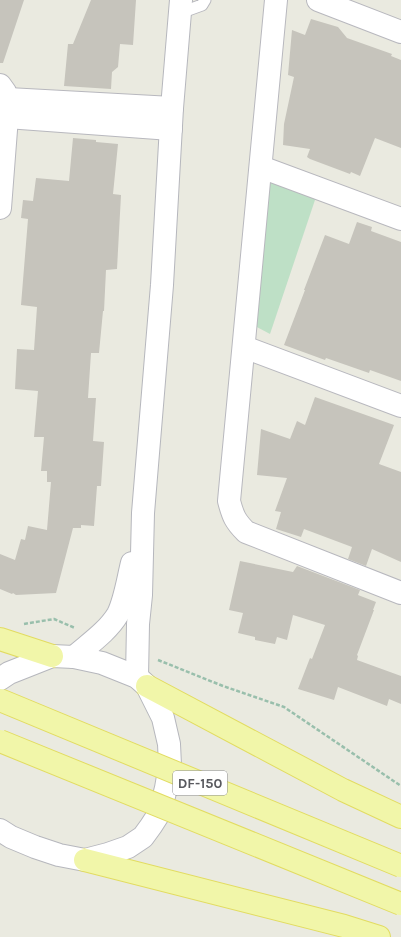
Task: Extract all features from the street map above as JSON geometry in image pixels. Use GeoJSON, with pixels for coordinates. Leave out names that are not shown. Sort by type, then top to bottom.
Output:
{"type":"FeatureCollection","features":[{"type":"Feature","properties":{"kind":"main road"},"geometry":{"type":"LineString","coordinates":[[0,639],[52,656]]}},
{"type":"Feature","properties":{"kind":"main road"},"geometry":{"type":"LineString","coordinates":[[142,681],[344,790],[401,817]]}},
{"type":"Feature","properties":{"kind":"main road","name":"DF-150"},"geometry":{"type":"LineString","coordinates":[[0,700],[401,866]]}},
{"type":"Feature","properties":{"kind":"main road","name":"DF-150"},"geometry":{"type":"LineString","coordinates":[[0,741],[401,904]]}},
{"type":"Feature","properties":{"kind":"main road"},"geometry":{"type":"LineString","coordinates":[[85,860],[336,924],[379,937]]}},
{"type":"Feature","properties":{"kind":"street"},"geometry":{"type":"LineString","coordinates":[[276,0],[229,501],[238,524],[246,532],[401,593]]}},
{"type":"Feature","properties":{"kind":"street"},"geometry":{"type":"LineString","coordinates":[[318,0],[401,32]]}},
{"type":"Feature","properties":{"kind":"street"},"geometry":{"type":"LineString","coordinates":[[0,830],[11,837],[34,847],[59,855],[85,860],[128,847],[143,837],[160,812],[166,788],[170,765],[169,744],[163,718],[142,681],[138,652],[138,624],[141,595],[143,514],[162,285],[171,118],[180,6]]}},
{"type":"Feature","properties":{"kind":"street"},"geometry":{"type":"LineString","coordinates":[[0,208],[5,100],[171,118]]}},
{"type":"Feature","properties":{"kind":"street"},"geometry":{"type":"LineString","coordinates":[[261,167],[401,219]]}},
{"type":"Feature","properties":{"kind":"street"},"geometry":{"type":"LineString","coordinates":[[244,347],[401,406]]}},
{"type":"Feature","properties":{"kind":"street"},"geometry":{"type":"LineString","coordinates":[[74,656],[104,631],[119,613],[125,594],[143,514]]}},
{"type":"Feature","properties":{"kind":"street"},"geometry":{"type":"LineString","coordinates":[[0,679],[9,673],[52,656],[74,656],[102,663],[142,681]]}},
{"type":"Feature","properties":{"kind":"lane"},"geometry":{"type":"LineString","coordinates":[[180,6],[202,5],[205,0]]}},
{"type":"Feature","properties":{"kind":"path"},"geometry":{"type":"LineString","coordinates":[[23,624],[54,619],[97,636]]}},
{"type":"Feature","properties":{"kind":"path"},"geometry":{"type":"LineString","coordinates":[[138,652],[223,686],[284,707],[401,786]]}},
{"type":"Feature","properties":{"kind":"green space"},"geometry":{"type":"Polygon","coordinates":[[[270,178],[317,194],[270,334],[253,325],[270,178]]]}},
{"type":"Feature","properties":{"kind":"building"},"geometry":{"type":"Polygon","coordinates":[[[0,0],[24,0],[3,63],[0,63],[0,0]]]}},
{"type":"Feature","properties":{"kind":"building"},"geometry":{"type":"Polygon","coordinates":[[[91,0],[136,0],[133,45],[120,44],[118,67],[112,72],[111,89],[64,86],[68,44],[73,44],[91,0]]]}},
{"type":"Feature","properties":{"kind":"building"},"geometry":{"type":"Polygon","coordinates":[[[311,19],[338,27],[347,38],[392,54],[391,56],[401,60],[401,148],[375,138],[360,176],[351,172],[350,174],[310,159],[307,157],[310,149],[283,145],[284,124],[294,77],[288,75],[292,30],[305,35],[311,19]]]}},
{"type":"Feature","properties":{"kind":"building"},"geometry":{"type":"Polygon","coordinates":[[[73,138],[118,144],[113,194],[121,195],[117,269],[106,270],[104,311],[99,353],[91,353],[88,398],[96,398],[93,441],[104,442],[101,486],[97,486],[94,526],[81,525],[81,528],[73,528],[56,593],[16,595],[0,589],[0,554],[15,560],[21,539],[25,540],[28,526],[47,530],[51,482],[47,482],[47,471],[41,471],[44,437],[34,437],[38,391],[15,389],[17,349],[34,350],[37,307],[21,305],[28,219],[21,218],[23,200],[33,201],[36,178],[69,181],[73,138]]]}},
{"type":"Feature","properties":{"kind":"building"},"geometry":{"type":"Polygon","coordinates":[[[357,222],[372,227],[371,231],[401,242],[401,381],[370,370],[369,373],[326,358],[325,360],[284,345],[325,235],[349,244],[357,222]]]}},
{"type":"Feature","properties":{"kind":"building"},"geometry":{"type":"Polygon","coordinates":[[[315,397],[394,425],[379,464],[401,472],[401,562],[372,549],[366,566],[348,559],[352,547],[304,529],[301,537],[276,529],[281,512],[275,511],[287,478],[257,475],[261,429],[290,439],[297,421],[305,425],[315,397]]]}},
{"type":"Feature","properties":{"kind":"building"},"geometry":{"type":"Polygon","coordinates":[[[240,561],[293,572],[297,566],[360,590],[358,595],[376,602],[357,655],[357,660],[401,676],[401,704],[389,699],[387,706],[338,687],[334,700],[298,689],[310,658],[312,659],[325,625],[293,615],[287,640],[277,637],[275,644],[255,640],[255,637],[238,633],[243,613],[229,610],[240,561]]]}}]}
